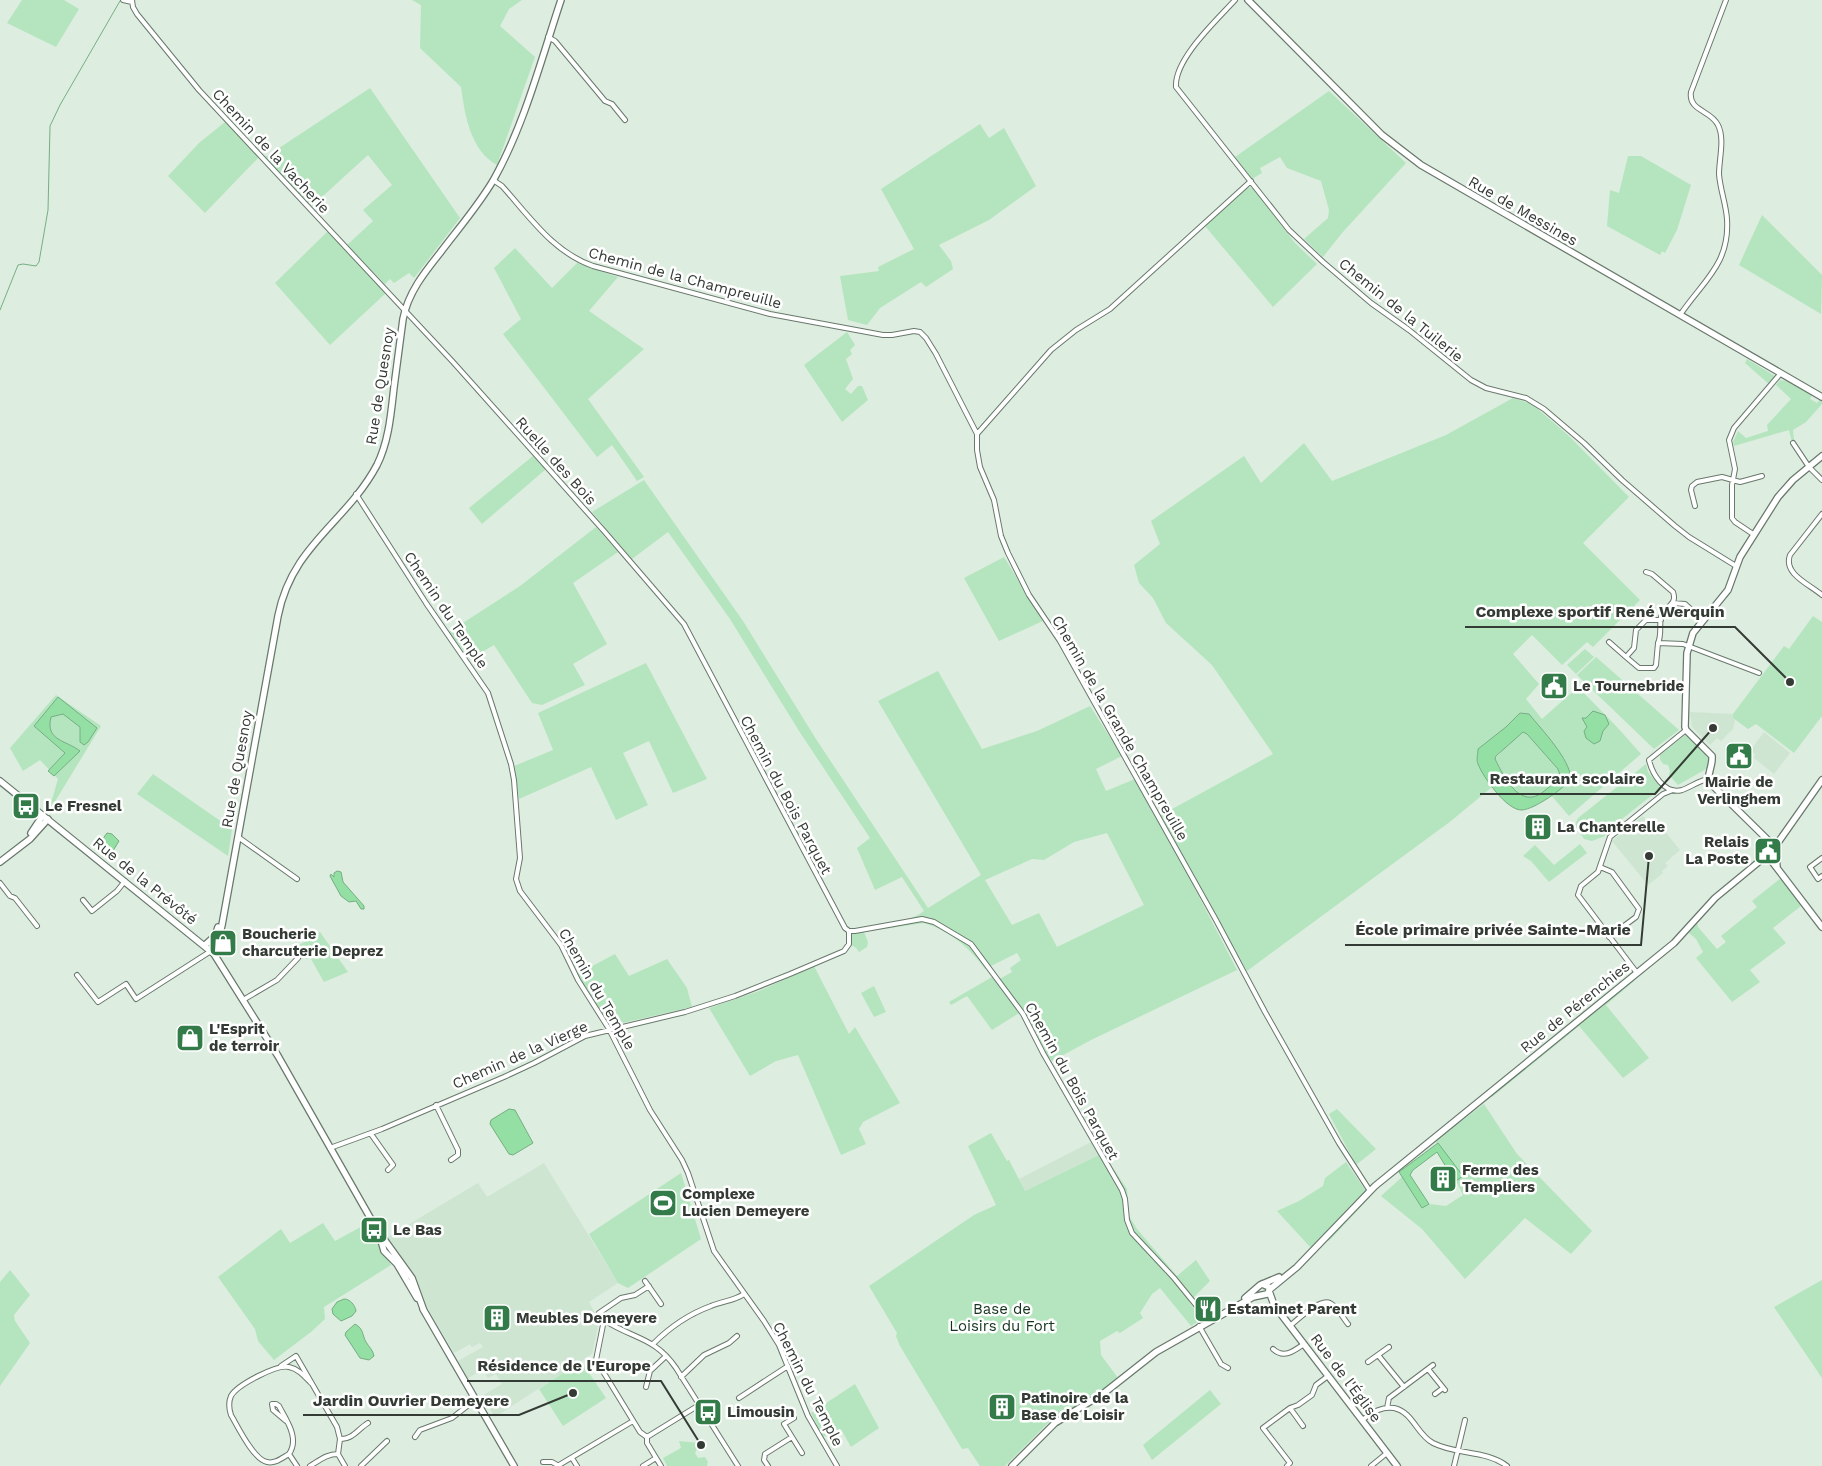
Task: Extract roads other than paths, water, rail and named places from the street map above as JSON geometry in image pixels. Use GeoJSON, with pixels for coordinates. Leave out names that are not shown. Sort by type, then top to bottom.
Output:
{"type":"FeatureCollection","features":[{"type":"Feature","properties":{"kind":"street"},"geometry":{"type":"LineString","coordinates":[[123,0],[132,1]]}},
{"type":"Feature","properties":{"kind":"street","name":"Rue de Quesnoy"},"geometry":{"type":"LineString","coordinates":[[211,951],[219,938],[278,616],[290,577],[303,557],[356,494],[376,466],[387,437],[405,310],[410,295],[420,278],[478,204],[493,180],[515,134],[561,0]]}},
{"type":"Feature","properties":{"kind":"street","name":"Chemin de la Tuilerie"},"geometry":{"type":"LineString","coordinates":[[1236,0],[1194,45],[1178,74],[1176,85],[1178,91],[1299,241],[1371,303],[1409,330],[1471,380],[1486,388],[1526,398],[1544,409],[1584,443],[1630,488],[1675,526],[1736,566]]}},
{"type":"Feature","properties":{"kind":"street","name":"Rue de Messines"},"geometry":{"type":"LineString","coordinates":[[1248,0],[1378,130],[1410,158],[1439,177],[1822,396]]}},
{"type":"Feature","properties":{"kind":"street"},"geometry":{"type":"LineString","coordinates":[[1680,315],[1719,262],[1724,252],[1727,238],[1726,210],[1720,179],[1721,137],[1719,127],[1715,120],[1694,105],[1690,98],[1726,0]]}},
{"type":"Feature","properties":{"kind":"street","name":"Chemin de la Vacherie"},"geometry":{"type":"LineString","coordinates":[[132,1],[137,14],[199,90],[405,310]]}},
{"type":"Feature","properties":{"kind":"street"},"geometry":{"type":"LineString","coordinates":[[548,36],[555,41],[604,101],[612,104],[625,120]]}},
{"type":"Feature","properties":{"kind":"street","name":"Chemin de la Champreuille"},"geometry":{"type":"LineString","coordinates":[[493,180],[502,186],[556,246],[584,263],[761,312],[844,328]]}},
{"type":"Feature","properties":{"kind":"street"},"geometry":{"type":"LineString","coordinates":[[977,434],[1051,350],[1076,330],[1101,316],[1250,181]]}},
{"type":"Feature","properties":{"kind":"street","name":"Ruelle des Bois"},"geometry":{"type":"LineString","coordinates":[[405,310],[599,526],[688,630]]}},
{"type":"Feature","properties":{"kind":"street","name":"Chemin de la Grande Champreuille"},"geometry":{"type":"LineString","coordinates":[[844,328],[888,335],[914,331],[922,333],[936,354],[977,434],[980,467],[994,500],[1002,540],[1014,568],[1060,641],[1216,920],[1265,1012],[1344,1150],[1370,1191]]}},
{"type":"Feature","properties":{"kind":"street"},"geometry":{"type":"LineString","coordinates":[[1753,534],[1732,518],[1735,469],[1729,443],[1731,433],[1781,373]]}},
{"type":"Feature","properties":{"kind":"street"},"geometry":{"type":"LineString","coordinates":[[1793,443],[1809,466],[1822,480]]}},
{"type":"Feature","properties":{"kind":"street"},"geometry":{"type":"LineString","coordinates":[[1778,868],[1775,847],[1710,785],[1708,779],[1712,762],[1711,754],[1686,730],[1687,653],[1688,646],[1698,625],[1728,590],[1740,556],[1780,493],[1822,456]]}},
{"type":"Feature","properties":{"kind":"street"},"geometry":{"type":"LineString","coordinates":[[1694,506],[1691,490],[1694,484],[1720,477],[1740,482],[1762,476]]}},
{"type":"Feature","properties":{"kind":"street","name":"Chemin du Temple"},"geometry":{"type":"LineString","coordinates":[[356,494],[426,603],[488,693],[511,764],[514,780],[520,858],[516,876],[517,885],[523,896],[558,941],[578,980],[609,1030],[650,1110],[686,1168],[714,1251],[773,1335],[807,1413],[837,1466]]}},
{"type":"Feature","properties":{"kind":"street"},"geometry":{"type":"LineString","coordinates":[[1822,514],[1790,555],[1788,563],[1792,573],[1822,595]]}},
{"type":"Feature","properties":{"kind":"street"},"geometry":{"type":"LineString","coordinates":[[1609,642],[1639,668],[1652,668],[1656,665],[1658,643],[1661,636],[1662,614],[1673,603],[1674,597],[1672,592],[1652,574],[1646,572]]}},
{"type":"Feature","properties":{"kind":"street"},"geometry":{"type":"LineString","coordinates":[[1673,603],[1685,604],[1696,614]]}},
{"type":"Feature","properties":{"kind":"street"},"geometry":{"type":"LineString","coordinates":[[1626,657],[1634,648],[1637,629],[1646,620],[1661,620]]}},
{"type":"Feature","properties":{"kind":"street","name":"Chemin du Bois Parquet"},"geometry":{"type":"LineString","coordinates":[[688,630],[842,926],[849,931],[922,918],[934,922],[970,944],[1025,1017],[1043,1053],[1124,1193],[1127,1220],[1132,1233],[1174,1278],[1208,1321]]}},
{"type":"Feature","properties":{"kind":"street"},"geometry":{"type":"LineString","coordinates":[[1658,643],[1688,646],[1759,673]]}},
{"type":"Feature","properties":{"kind":"street"},"geometry":{"type":"LineString","coordinates":[[1673,790],[1664,786],[1655,776],[1649,760],[1686,730]]}},
{"type":"Feature","properties":{"kind":"street"},"geometry":{"type":"LineString","coordinates":[[1637,973],[1578,894],[1580,888],[1597,874],[1610,837],[1663,794],[1673,790],[1682,790],[1698,781],[1708,779]]}},
{"type":"Feature","properties":{"kind":"street","name":"Rue de la Prévôté"},"geometry":{"type":"LineString","coordinates":[[0,781],[211,951],[278,1056],[376,1228],[383,1248],[399,1267],[514,1466]]}},
{"type":"Feature","properties":{"kind":"street","name":"Rue de Pérenchies"},"geometry":{"type":"LineString","coordinates":[[1303,1260],[1370,1191],[1678,938],[1715,898],[1775,847],[1822,781]]}},
{"type":"Feature","properties":{"kind":"street"},"geometry":{"type":"LineString","coordinates":[[0,862],[28,840],[45,818]]}},
{"type":"Feature","properties":{"kind":"street"},"geometry":{"type":"LineString","coordinates":[[238,837],[298,879]]}},
{"type":"Feature","properties":{"kind":"street"},"geometry":{"type":"LineString","coordinates":[[1767,855],[1822,927]]}},
{"type":"Feature","properties":{"kind":"street"},"geometry":{"type":"LineString","coordinates":[[1820,878],[1810,867],[1822,858]]}},
{"type":"Feature","properties":{"kind":"street"},"geometry":{"type":"LineString","coordinates":[[1600,867],[1612,872],[1639,909],[1636,917],[1609,937]]}},
{"type":"Feature","properties":{"kind":"street"},"geometry":{"type":"LineString","coordinates":[[83,900],[92,911],[117,891],[125,880]]}},
{"type":"Feature","properties":{"kind":"street"},"geometry":{"type":"LineString","coordinates":[[0,883],[10,896],[15,898],[37,926]]}},
{"type":"Feature","properties":{"kind":"street","name":"Rue de Quesnoy"},"geometry":{"type":"LineString","coordinates":[[205,945],[216,933],[226,898]]}},
{"type":"Feature","properties":{"kind":"street","name":"Chemin de la Vierge"},"geometry":{"type":"LineString","coordinates":[[330,1148],[371,1134],[528,1066],[585,1036],[685,1012],[744,993],[790,974],[844,951],[849,944],[849,931]]}},
{"type":"Feature","properties":{"kind":"street"},"geometry":{"type":"LineString","coordinates":[[77,975],[98,1002],[126,984],[136,999],[211,951]]}},
{"type":"Feature","properties":{"kind":"street"},"geometry":{"type":"LineString","coordinates":[[243,1000],[278,980],[298,958]]}},
{"type":"Feature","properties":{"kind":"street"},"geometry":{"type":"LineString","coordinates":[[436,1105],[458,1150],[458,1155],[451,1160]]}},
{"type":"Feature","properties":{"kind":"street"},"geometry":{"type":"LineString","coordinates":[[371,1134],[393,1165],[388,1170]]}},
{"type":"Feature","properties":{"kind":"street"},"geometry":{"type":"LineString","coordinates":[[1227,1311],[1260,1286],[1272,1281],[1303,1260]]}},
{"type":"Feature","properties":{"kind":"street"},"geometry":{"type":"LineString","coordinates":[[1012,1466],[1057,1422],[1096,1399],[1161,1348],[1227,1311],[1266,1293],[1303,1260]]}},
{"type":"Feature","properties":{"kind":"street"},"geometry":{"type":"LineString","coordinates":[[645,1281],[661,1304]]}},
{"type":"Feature","properties":{"kind":"street","name":"Rue de l'Église"},"geometry":{"type":"LineString","coordinates":[[1260,1286],[1266,1285],[1266,1293],[1274,1305],[1397,1466]]}},
{"type":"Feature","properties":{"kind":"street"},"geometry":{"type":"LineString","coordinates":[[648,1286],[634,1296],[621,1298],[599,1313],[604,1320],[653,1344],[666,1356],[682,1376],[738,1466]]}},
{"type":"Feature","properties":{"kind":"street"},"geometry":{"type":"LineString","coordinates":[[1260,1286],[1258,1292],[1266,1293]]}},
{"type":"Feature","properties":{"kind":"street"},"geometry":{"type":"LineString","coordinates":[[653,1344],[673,1326],[690,1315],[713,1305],[737,1299],[744,1294]]}},
{"type":"Feature","properties":{"kind":"street"},"geometry":{"type":"LineString","coordinates":[[1290,1326],[1318,1304],[1325,1302],[1333,1304],[1348,1324]]}},
{"type":"Feature","properties":{"kind":"street"},"geometry":{"type":"LineString","coordinates":[[604,1320],[596,1362],[640,1432],[647,1437]]}},
{"type":"Feature","properties":{"kind":"street"},"geometry":{"type":"LineString","coordinates":[[1199,1326],[1221,1364],[1228,1368]]}},
{"type":"Feature","properties":{"kind":"street"},"geometry":{"type":"LineString","coordinates":[[682,1376],[703,1356],[729,1343],[737,1336]]}},
{"type":"Feature","properties":{"kind":"street"},"geometry":{"type":"LineString","coordinates":[[1273,1349],[1278,1353],[1286,1354],[1304,1344]]}},
{"type":"Feature","properties":{"kind":"street"},"geometry":{"type":"LineString","coordinates":[[1368,1362],[1389,1347]]}},
{"type":"Feature","properties":{"kind":"street"},"geometry":{"type":"LineString","coordinates":[[292,1351],[336,1427],[340,1439],[338,1454],[345,1466]]}},
{"type":"Feature","properties":{"kind":"street"},"geometry":{"type":"LineString","coordinates":[[1378,1355],[1404,1387]]}},
{"type":"Feature","properties":{"kind":"street"},"geometry":{"type":"LineString","coordinates":[[286,1421],[273,1410],[272,1404],[279,1406],[294,1438],[289,1454],[273,1462],[267,1462],[258,1458],[231,1416],[229,1408],[230,1399],[235,1391],[296,1356]]}},
{"type":"Feature","properties":{"kind":"street"},"geometry":{"type":"LineString","coordinates":[[646,1387],[650,1372],[666,1356]]}},
{"type":"Feature","properties":{"kind":"street"},"geometry":{"type":"LineString","coordinates":[[1386,1408],[1388,1399],[1433,1365]]}},
{"type":"Feature","properties":{"kind":"street"},"geometry":{"type":"LineString","coordinates":[[281,1366],[296,1369],[311,1383]]}},
{"type":"Feature","properties":{"kind":"street"},"geometry":{"type":"LineString","coordinates":[[739,1398],[788,1366]]}},
{"type":"Feature","properties":{"kind":"street"},"geometry":{"type":"LineString","coordinates":[[1428,1369],[1444,1389],[1435,1394]]}},
{"type":"Feature","properties":{"kind":"street"},"geometry":{"type":"LineString","coordinates":[[1287,1466],[1290,1463],[1263,1428],[1290,1408],[1297,1406],[1312,1395],[1315,1386],[1328,1376]]}},
{"type":"Feature","properties":{"kind":"street"},"geometry":{"type":"LineString","coordinates":[[415,1437],[420,1430],[452,1418],[475,1400]]}},
{"type":"Feature","properties":{"kind":"street"},"geometry":{"type":"LineString","coordinates":[[647,1437],[699,1404]]}},
{"type":"Feature","properties":{"kind":"street"},"geometry":{"type":"LineString","coordinates":[[1290,1408],[1303,1426]]}},
{"type":"Feature","properties":{"kind":"street"},"geometry":{"type":"LineString","coordinates":[[1362,1420],[1374,1412],[1386,1408],[1397,1409],[1406,1414],[1430,1441],[1494,1459],[1507,1466]]}},
{"type":"Feature","properties":{"kind":"street"},"geometry":{"type":"LineString","coordinates":[[794,1418],[784,1424],[802,1453]]}},
{"type":"Feature","properties":{"kind":"street"},"geometry":{"type":"LineString","coordinates":[[1454,1466],[1465,1420]]}},
{"type":"Feature","properties":{"kind":"street"},"geometry":{"type":"LineString","coordinates":[[543,1462],[550,1462],[559,1466],[633,1421]]}},
{"type":"Feature","properties":{"kind":"street"},"geometry":{"type":"LineString","coordinates":[[340,1439],[349,1438],[368,1423]]}},
{"type":"Feature","properties":{"kind":"street"},"geometry":{"type":"LineString","coordinates":[[647,1437],[647,1443],[661,1466]]}},
{"type":"Feature","properties":{"kind":"street"},"geometry":{"type":"LineString","coordinates":[[768,1466],[764,1458],[765,1454],[792,1437]]}},
{"type":"Feature","properties":{"kind":"street"},"geometry":{"type":"LineString","coordinates":[[361,1466],[387,1441]]}},
{"type":"Feature","properties":{"kind":"street"},"geometry":{"type":"LineString","coordinates":[[1371,1466],[1387,1453]]}},
{"type":"Feature","properties":{"kind":"street"},"geometry":{"type":"LineString","coordinates":[[289,1454],[297,1466]]}},
{"type":"Feature","properties":{"kind":"street"},"geometry":{"type":"LineString","coordinates":[[310,1466],[328,1455],[338,1454]]}},
{"type":"Feature","properties":{"kind":"street"},"geometry":{"type":"LineString","coordinates":[[572,1458],[577,1466]]}},
{"type":"Feature","properties":{"kind":"street"},"geometry":{"type":"LineString","coordinates":[[644,1466],[656,1458]]}},
{"type":"Feature","properties":{"kind":"waterway"},"geometry":{"type":"LineString","coordinates":[[0,310],[18,265],[36,266],[39,262],[48,210],[50,126],[60,105],[120,1]]}},
{"type":"Feature","properties":{"kind":"place","name":"Complexe sportif René Werquin"},"geometry":{"type":"Point","coordinates":[1790,682]}},
{"type":"Feature","properties":{"kind":"place","name":"Le Tournebride"},"geometry":{"type":"Point","coordinates":[1554,686]}},
{"type":"Feature","properties":{"kind":"place","name":"Restaurant scolaire"},"geometry":{"type":"Point","coordinates":[1713,728]}},
{"type":"Feature","properties":{"kind":"place","name":"Mairie de Verlinghem"},"geometry":{"type":"Point","coordinates":[1739,756]}},
{"type":"Feature","properties":{"kind":"place","name":"Le Fresnel"},"geometry":{"type":"Point","coordinates":[26,806]}},
{"type":"Feature","properties":{"kind":"place","name":"La Chanterelle"},"geometry":{"type":"Point","coordinates":[1538,827]}},
{"type":"Feature","properties":{"kind":"place","name":"Relais La Poste"},"geometry":{"type":"Point","coordinates":[1768,851]}},
{"type":"Feature","properties":{"kind":"place","name":"École primaire privée Sainte-Marie"},"geometry":{"type":"Point","coordinates":[1649,856]}},
{"type":"Feature","properties":{"kind":"place","name":"Boucherie charcuterie Deprez"},"geometry":{"type":"Point","coordinates":[223,943]}},
{"type":"Feature","properties":{"kind":"place","name":"L'Esprit de terroir"},"geometry":{"type":"Point","coordinates":[190,1038]}},
{"type":"Feature","properties":{"kind":"place","name":"Ferme des Templiers"},"geometry":{"type":"Point","coordinates":[1443,1179]}},
{"type":"Feature","properties":{"kind":"place","name":"Complexe Lucien Demeyere"},"geometry":{"type":"Point","coordinates":[663,1203]}},
{"type":"Feature","properties":{"kind":"place","name":"Le Bas"},"geometry":{"type":"Point","coordinates":[374,1230]}},
{"type":"Feature","properties":{"kind":"place","name":"Estaminet Parent"},"geometry":{"type":"Point","coordinates":[1208,1309]}},
{"type":"Feature","properties":{"kind":"place","name":"Meubles Demeyere"},"geometry":{"type":"Point","coordinates":[497,1318]}},
{"type":"Feature","properties":{"kind":"place","name":"Jardin Ouvrier Demeyere"},"geometry":{"type":"Point","coordinates":[573,1393]}},
{"type":"Feature","properties":{"kind":"place","name":"Patinoire de la Base de Loisir"},"geometry":{"type":"Point","coordinates":[1002,1407]}},
{"type":"Feature","properties":{"kind":"place","name":"Limousin"},"geometry":{"type":"Point","coordinates":[708,1412]}},
{"type":"Feature","properties":{"kind":"place","name":"Résidence de l'Europe"},"geometry":{"type":"Point","coordinates":[701,1445]}},
{"type":"Feature","properties":{"kind":"park label","name":"Base de Loisirs du Fort"},"geometry":{"type":"Point","coordinates":[1002,1318]}}]}
